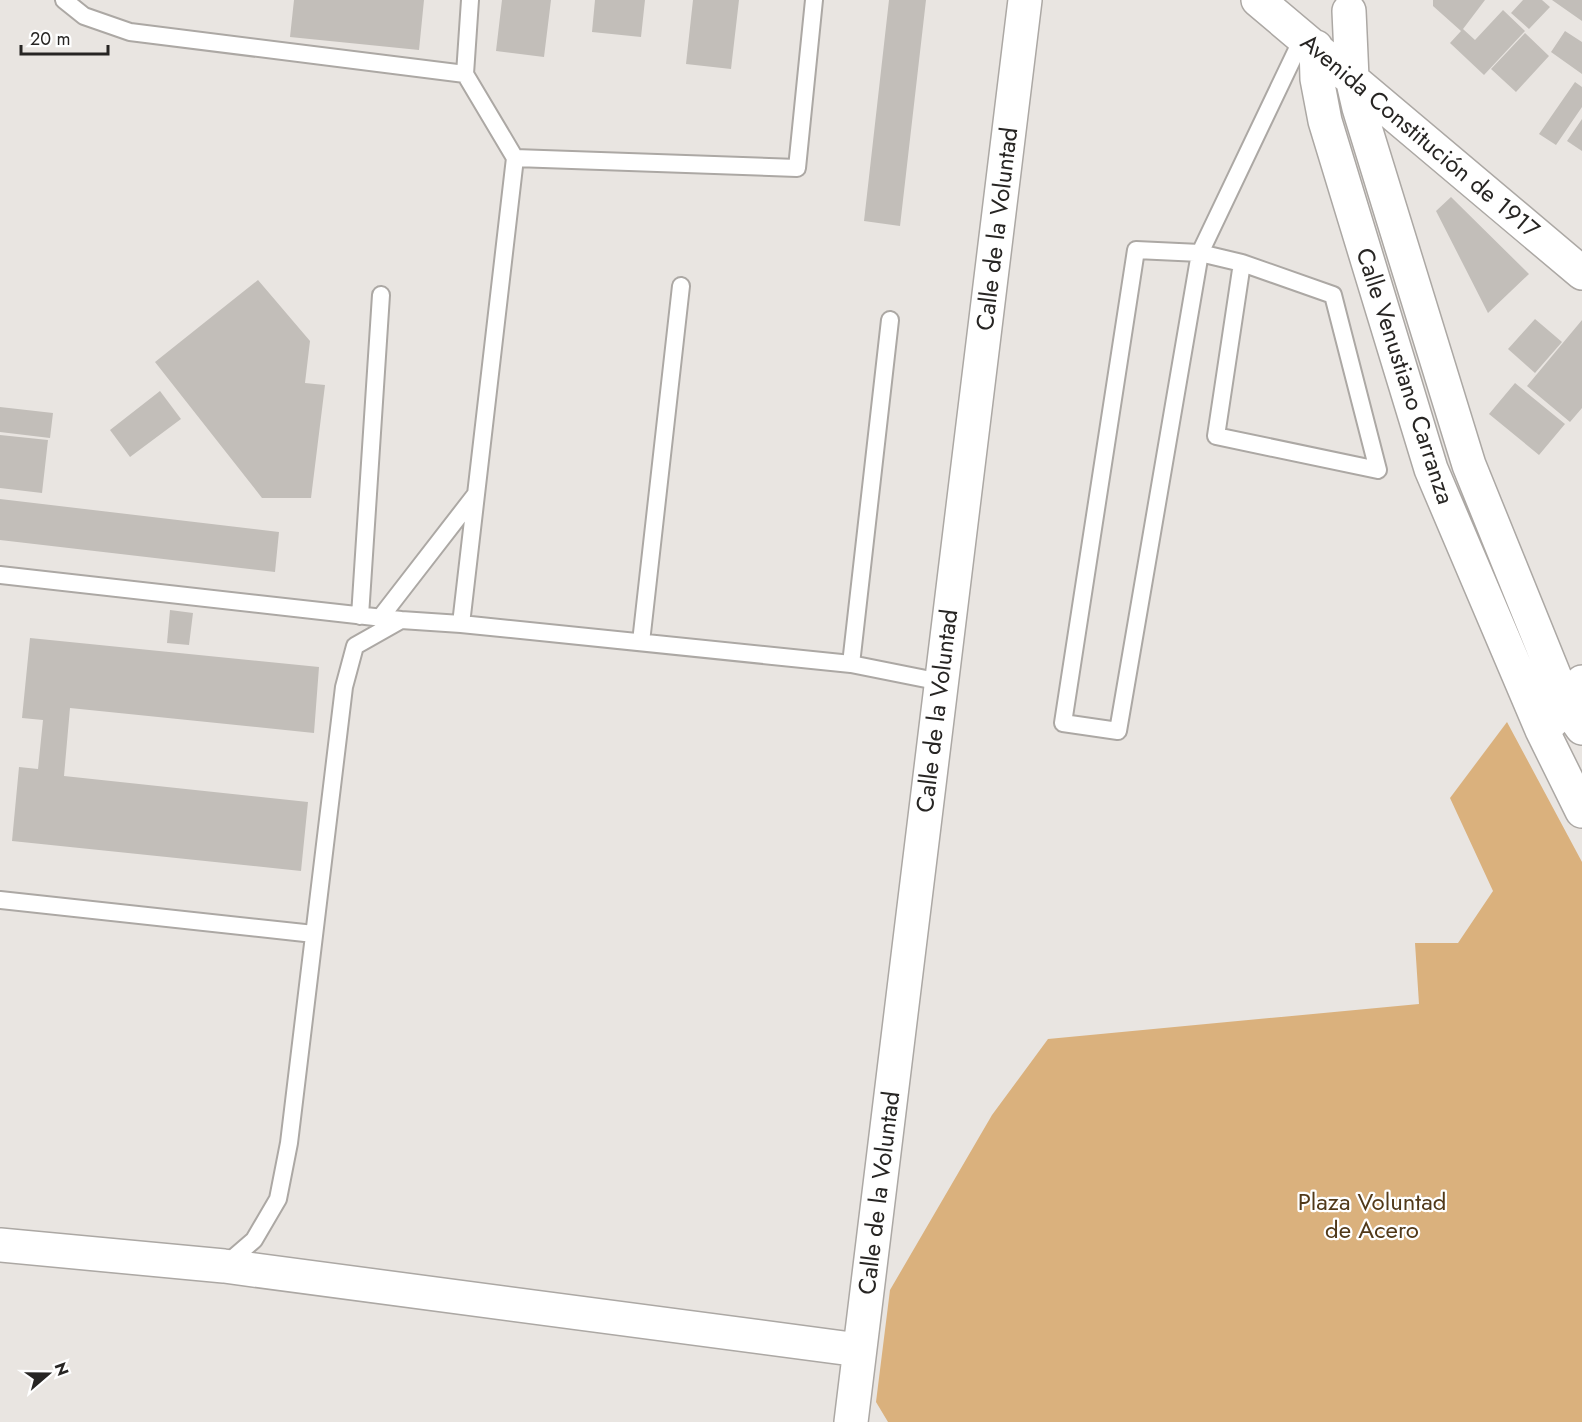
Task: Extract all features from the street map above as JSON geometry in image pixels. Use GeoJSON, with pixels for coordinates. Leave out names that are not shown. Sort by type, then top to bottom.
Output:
{"type":"FeatureCollection","features":[{"type":"Feature","properties":{"kind":"street","name":"Calle de la Voluntad"},"geometry":{"type":"LineString","coordinates":[[851,1422],[1025,0]]}},
{"type":"Feature","properties":{"kind":"street","name":"Avenida Constitución de 1917"},"geometry":{"type":"LineString","coordinates":[[1258,0],[1582,273]]}},
{"type":"Feature","properties":{"kind":"street"},"geometry":{"type":"LineString","coordinates":[[1310,42],[1352,6]]}},
{"type":"Feature","properties":{"kind":"street","name":"Calle Venustiano Carranza"},"geometry":{"type":"LineString","coordinates":[[1310,42],[1325,121],[1431,469],[1542,730],[1577,706],[1469,465],[1359,108],[1352,78],[1352,6]]}},
{"type":"Feature","properties":{"kind":"street"},"geometry":{"type":"LineString","coordinates":[[1542,730],[1582,811]]}},
{"type":"Feature","properties":{"kind":"street"},"geometry":{"type":"LineString","coordinates":[[0,1245],[225,1266],[860,1350]]}},
{"type":"Feature","properties":{"kind":"lane"},"geometry":{"type":"LineString","coordinates":[[64,0],[84,16],[130,32],[465,74]]}},
{"type":"Feature","properties":{"kind":"lane"},"geometry":{"type":"LineString","coordinates":[[461,624],[515,158],[465,74],[470,0]]}},
{"type":"Feature","properties":{"kind":"lane"},"geometry":{"type":"LineString","coordinates":[[515,158],[797,168],[814,0]]}},
{"type":"Feature","properties":{"kind":"lane"},"geometry":{"type":"LineString","coordinates":[[1242,263],[1216,436],[1377,470],[1333,295],[1242,263],[1200,253],[1136,250],[1063,723],[1118,731],[1200,253],[1310,42]]}},
{"type":"Feature","properties":{"kind":"lane"},"geometry":{"type":"LineString","coordinates":[[641,642],[681,285]]}},
{"type":"Feature","properties":{"kind":"lane"},"geometry":{"type":"LineString","coordinates":[[360,616],[381,295]]}},
{"type":"Feature","properties":{"kind":"lane"},"geometry":{"type":"LineString","coordinates":[[850,664],[890,320]]}},
{"type":"Feature","properties":{"kind":"lane"},"geometry":{"type":"LineString","coordinates":[[380,618],[476,494]]}},
{"type":"Feature","properties":{"kind":"lane"},"geometry":{"type":"LineString","coordinates":[[0,575],[360,616],[461,624],[850,664],[941,682]]}},
{"type":"Feature","properties":{"kind":"lane"},"geometry":{"type":"LineString","coordinates":[[225,1266],[254,1240],[278,1199],[289,1143],[344,687],[355,646],[401,620]]}},
{"type":"Feature","properties":{"kind":"lane"},"geometry":{"type":"LineString","coordinates":[[0,900],[314,934]]}},
{"type":"Feature","properties":{"kind":"green space","name":"Plaza Voluntad de Acero"},"geometry":{"type":"Polygon","coordinates":[[[1507,722],[1582,862],[1582,1422],[888,1422],[876,1402],[890,1290],[992,1115],[1048,1039],[1419,1004],[1415,943],[1458,943],[1493,891],[1450,798],[1507,722]]]}},
{"type":"Feature","properties":{"kind":"building"},"geometry":{"type":"Polygon","coordinates":[[[294,0],[424,0],[419,50],[290,37],[294,0]]]}},
{"type":"Feature","properties":{"kind":"building"},"geometry":{"type":"Polygon","coordinates":[[[502,0],[551,0],[544,57],[496,51],[502,0]]]}},
{"type":"Feature","properties":{"kind":"building"},"geometry":{"type":"Polygon","coordinates":[[[595,0],[645,0],[641,37],[592,32],[595,0]]]}},
{"type":"Feature","properties":{"kind":"building"},"geometry":{"type":"Polygon","coordinates":[[[693,0],[739,0],[731,69],[686,64],[693,0]]]}},
{"type":"Feature","properties":{"kind":"building"},"geometry":{"type":"Polygon","coordinates":[[[889,0],[926,0],[900,226],[864,221],[889,0]]]}},
{"type":"Feature","properties":{"kind":"building"},"geometry":{"type":"Polygon","coordinates":[[[1433,0],[1485,0],[1463,29],[1475,40],[1503,10],[1525,31],[1484,75],[1450,43],[1461,31],[1433,6],[1433,0]]]}},
{"type":"Feature","properties":{"kind":"building"},"geometry":{"type":"Polygon","coordinates":[[[1523,0],[1542,0],[1550,7],[1529,29],[1511,13],[1523,0]]]}},
{"type":"Feature","properties":{"kind":"building"},"geometry":{"type":"Polygon","coordinates":[[[1552,0],[1582,0],[1582,21],[1552,0]]]}},
{"type":"Feature","properties":{"kind":"building"},"geometry":{"type":"Polygon","coordinates":[[[1565,31],[1582,42],[1582,74],[1551,52],[1565,31]]]}},
{"type":"Feature","properties":{"kind":"building"},"geometry":{"type":"Polygon","coordinates":[[[1525,33],[1549,56],[1516,92],[1491,69],[1525,33]]]}},
{"type":"Feature","properties":{"kind":"building"},"geometry":{"type":"Polygon","coordinates":[[[1575,82],[1582,87],[1582,107],[1556,145],[1539,134],[1575,82]]]}},
{"type":"Feature","properties":{"kind":"building"},"geometry":{"type":"Polygon","coordinates":[[[1582,119],[1582,151],[1567,141],[1582,119]]]}},
{"type":"Feature","properties":{"kind":"building"},"geometry":{"type":"Polygon","coordinates":[[[1451,197],[1529,274],[1488,313],[1436,211],[1451,197]]]}},
{"type":"Feature","properties":{"kind":"building"},"geometry":{"type":"Polygon","coordinates":[[[258,280],[310,341],[305,383],[325,385],[311,498],[262,498],[155,362],[258,280]]]}},
{"type":"Feature","properties":{"kind":"building"},"geometry":{"type":"Polygon","coordinates":[[[1535,319],[1562,342],[1535,373],[1508,349],[1535,319]]]}},
{"type":"Feature","properties":{"kind":"building"},"geometry":{"type":"Polygon","coordinates":[[[1582,320],[1582,408],[1570,422],[1527,386],[1582,320]]]}},
{"type":"Feature","properties":{"kind":"building"},"geometry":{"type":"Polygon","coordinates":[[[1515,383],[1565,424],[1539,455],[1489,414],[1515,383]]]}},
{"type":"Feature","properties":{"kind":"building"},"geometry":{"type":"Polygon","coordinates":[[[160,391],[181,419],[130,457],[110,430],[160,391]]]}},
{"type":"Feature","properties":{"kind":"building"},"geometry":{"type":"Polygon","coordinates":[[[0,407],[53,413],[50,438],[0,432],[0,407]]]}},
{"type":"Feature","properties":{"kind":"building"},"geometry":{"type":"Polygon","coordinates":[[[0,435],[48,440],[42,493],[0,488],[0,435]]]}},
{"type":"Feature","properties":{"kind":"building"},"geometry":{"type":"Polygon","coordinates":[[[0,499],[279,532],[275,572],[0,540],[0,499]]]}},
{"type":"Feature","properties":{"kind":"building"},"geometry":{"type":"Polygon","coordinates":[[[170,610],[193,613],[189,645],[167,643],[170,610]]]}},
{"type":"Feature","properties":{"kind":"building"},"geometry":{"type":"Polygon","coordinates":[[[30,638],[319,667],[314,733],[70,708],[64,776],[308,802],[301,871],[12,841],[19,767],[38,769],[43,720],[22,718],[30,638]]]}}]}
